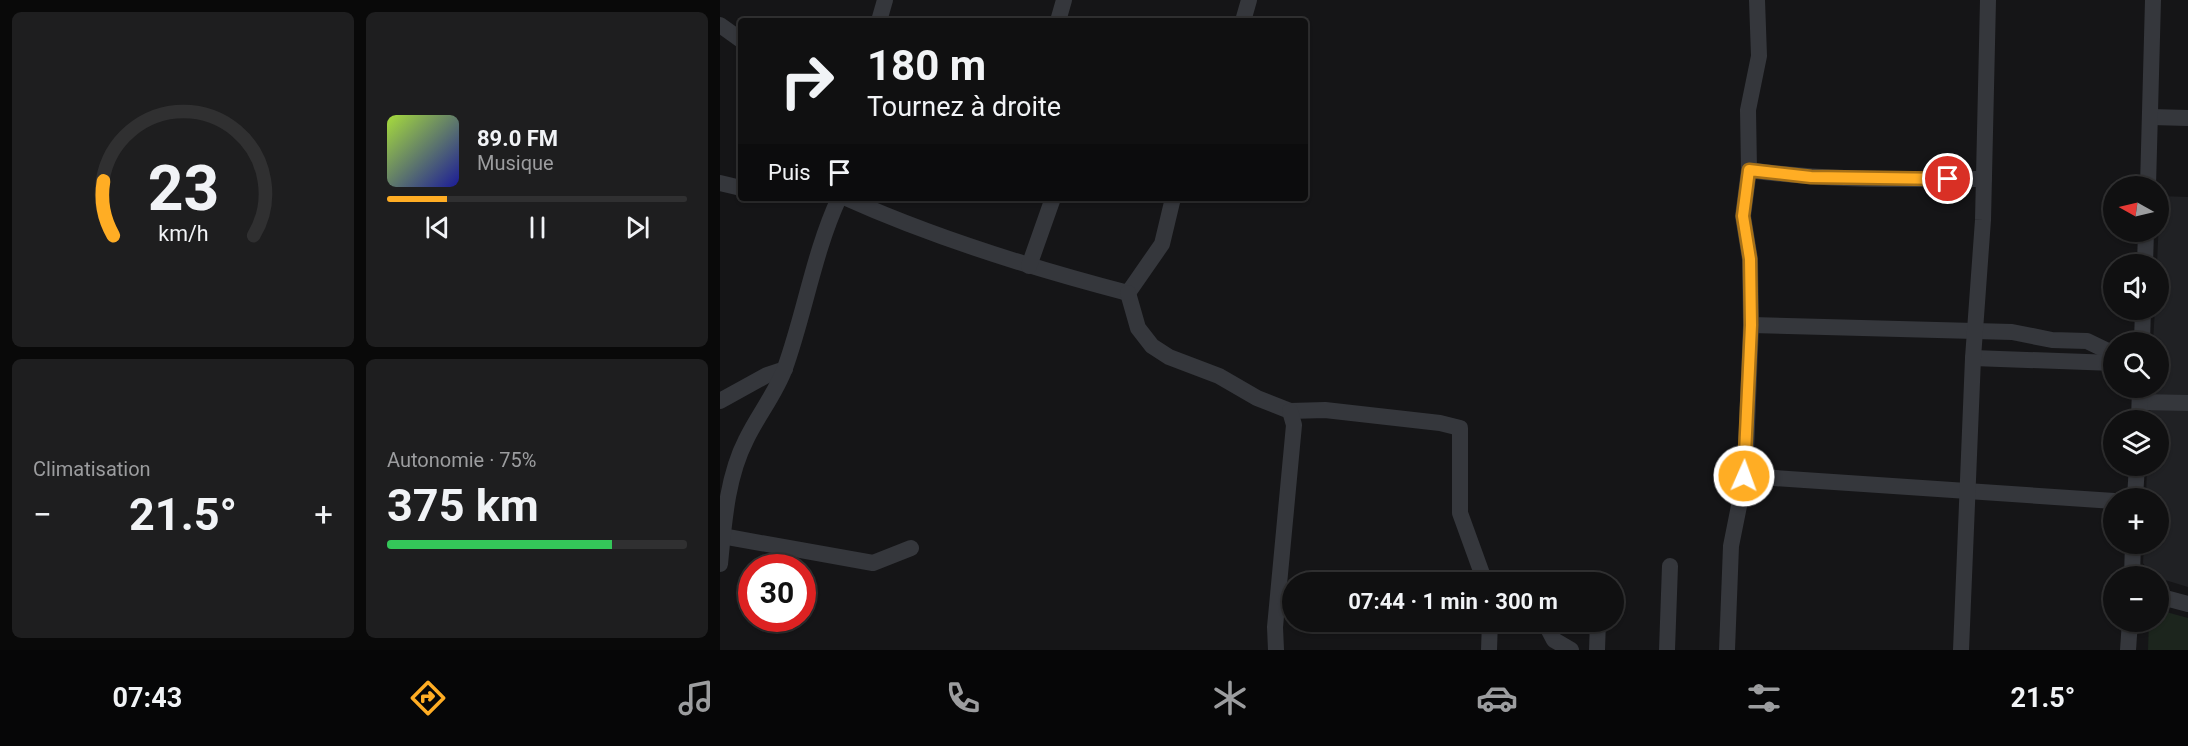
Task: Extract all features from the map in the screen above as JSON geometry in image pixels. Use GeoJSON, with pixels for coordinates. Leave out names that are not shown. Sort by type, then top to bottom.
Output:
{"type":"FeatureCollection","features":[{"type":"Feature","properties":{"kind":"street"},"geometry":{"type":"LineString","coordinates":[[880,18],[885,0]]}},
{"type":"Feature","properties":{"kind":"street"},"geometry":{"type":"LineString","coordinates":[[1059,18],[1064,0]]}},
{"type":"Feature","properties":{"kind":"street"},"geometry":{"type":"LineString","coordinates":[[1244,18],[1249,0]]}},
{"type":"Feature","properties":{"kind":"street"},"geometry":{"type":"LineString","coordinates":[[1727,650],[1731,546],[1744,476],[1751,325],[1750,259],[1743,216],[1749,170],[1747,118],[1759,44],[1756,0]]}},
{"type":"Feature","properties":{"kind":"street"},"geometry":{"type":"LineString","coordinates":[[1961,650],[1973,358],[1984,179],[1988,0]]}},
{"type":"Feature","properties":{"kind":"street"},"geometry":{"type":"LineString","coordinates":[[2148,176],[2153,0]]}},
{"type":"Feature","properties":{"kind":"street"},"geometry":{"type":"LineString","coordinates":[[720,25],[738,38]]}},
{"type":"Feature","properties":{"kind":"street"},"geometry":{"type":"LineString","coordinates":[[2151,117],[2188,118]]}},
{"type":"Feature","properties":{"kind":"street"},"geometry":{"type":"LineString","coordinates":[[1749,170],[1794,176],[1887,180],[1984,179]]}},
{"type":"Feature","properties":{"kind":"street"},"geometry":{"type":"LineString","coordinates":[[720,183],[738,187]]}},
{"type":"Feature","properties":{"kind":"street"},"geometry":{"type":"LineString","coordinates":[[720,564],[729,495],[742,449],[785,369],[825,235],[838,201]]}},
{"type":"Feature","properties":{"kind":"street"},"geometry":{"type":"LineString","coordinates":[[853,201],[914,228],[1029,266],[1128,293]]}},
{"type":"Feature","properties":{"kind":"street"},"geometry":{"type":"LineString","coordinates":[[1029,266],[1052,201]]}},
{"type":"Feature","properties":{"kind":"street"},"geometry":{"type":"LineString","coordinates":[[1128,293],[1162,244],[1172,201]]}},
{"type":"Feature","properties":{"kind":"street"},"geometry":{"type":"LineString","coordinates":[[1128,293],[1138,328],[1152,346],[1169,357],[1219,376],[1257,398],[1290,411],[1325,410],[1440,423],[1460,428],[1460,513],[1481,572]]}},
{"type":"Feature","properties":{"kind":"street"},"geometry":{"type":"LineString","coordinates":[[1751,325],[2012,332],[2052,340],[2087,341],[2103,349]]}},
{"type":"Feature","properties":{"kind":"street"},"geometry":{"type":"LineString","coordinates":[[2052,340],[2062,360]]}},
{"type":"Feature","properties":{"kind":"street"},"geometry":{"type":"LineString","coordinates":[[1973,358],[2103,362]]}},
{"type":"Feature","properties":{"kind":"street"},"geometry":{"type":"LineString","coordinates":[[720,401],[767,375],[785,369]]}},
{"type":"Feature","properties":{"kind":"street"},"geometry":{"type":"LineString","coordinates":[[2161,398],[2188,403]]}},
{"type":"Feature","properties":{"kind":"street"},"geometry":{"type":"LineString","coordinates":[[1276,650],[1275,627],[1294,425],[1290,411]]}},
{"type":"Feature","properties":{"kind":"street"},"geometry":{"type":"LineString","coordinates":[[1744,476],[2103,500]]}},
{"type":"Feature","properties":{"kind":"street"},"geometry":{"type":"LineString","coordinates":[[722,536],[873,563],[911,548]]}},
{"type":"Feature","properties":{"kind":"street"},"geometry":{"type":"LineString","coordinates":[[1667,650],[1670,566]]}},
{"type":"Feature","properties":{"kind":"street"},"geometry":{"type":"LineString","coordinates":[[2169,599],[2188,604]]}},
{"type":"Feature","properties":{"kind":"street"},"geometry":{"type":"LineString","coordinates":[[1489,650],[1490,632]]}},
{"type":"Feature","properties":{"kind":"street"},"geometry":{"type":"LineString","coordinates":[[1597,650],[1598,632]]}},
{"type":"Feature","properties":{"kind":"street"},"geometry":{"type":"LineString","coordinates":[[2128,650],[2129,632]]}},
{"type":"Feature","properties":{"kind":"street"},"geometry":{"type":"LineString","coordinates":[[1553,645],[1571,650]]}},
{"type":"Feature","properties":{"kind":"shaded area"},"geometry":{"type":"Polygon","coordinates":[[[2169,196],[2188,197],[2188,587],[2169,581],[2169,566],[2145,566],[2143,563],[2143,554],[2169,554],[2169,488],[2146,488],[2147,476],[2169,476],[2169,410],[2150,410],[2151,398],[2169,398],[2169,332],[2154,332],[2154,320],[2169,320],[2169,254],[2157,254],[2158,242],[2169,242],[2169,196]]]}},
{"type":"Feature","properties":{"kind":"shaded area"},"geometry":{"type":"Polygon","coordinates":[[[2169,613],[2188,618],[2188,650],[2148,650],[2149,632],[2169,632],[2169,613]]]}},
{"type":"Feature","properties":{"kind":"route"},"geometry":{"type":"LineString","coordinates":[[1744,476],[1751,325],[1750,259],[1743,216],[1749,170],[1811,177],[1887,180],[1948,179]]}}]}
